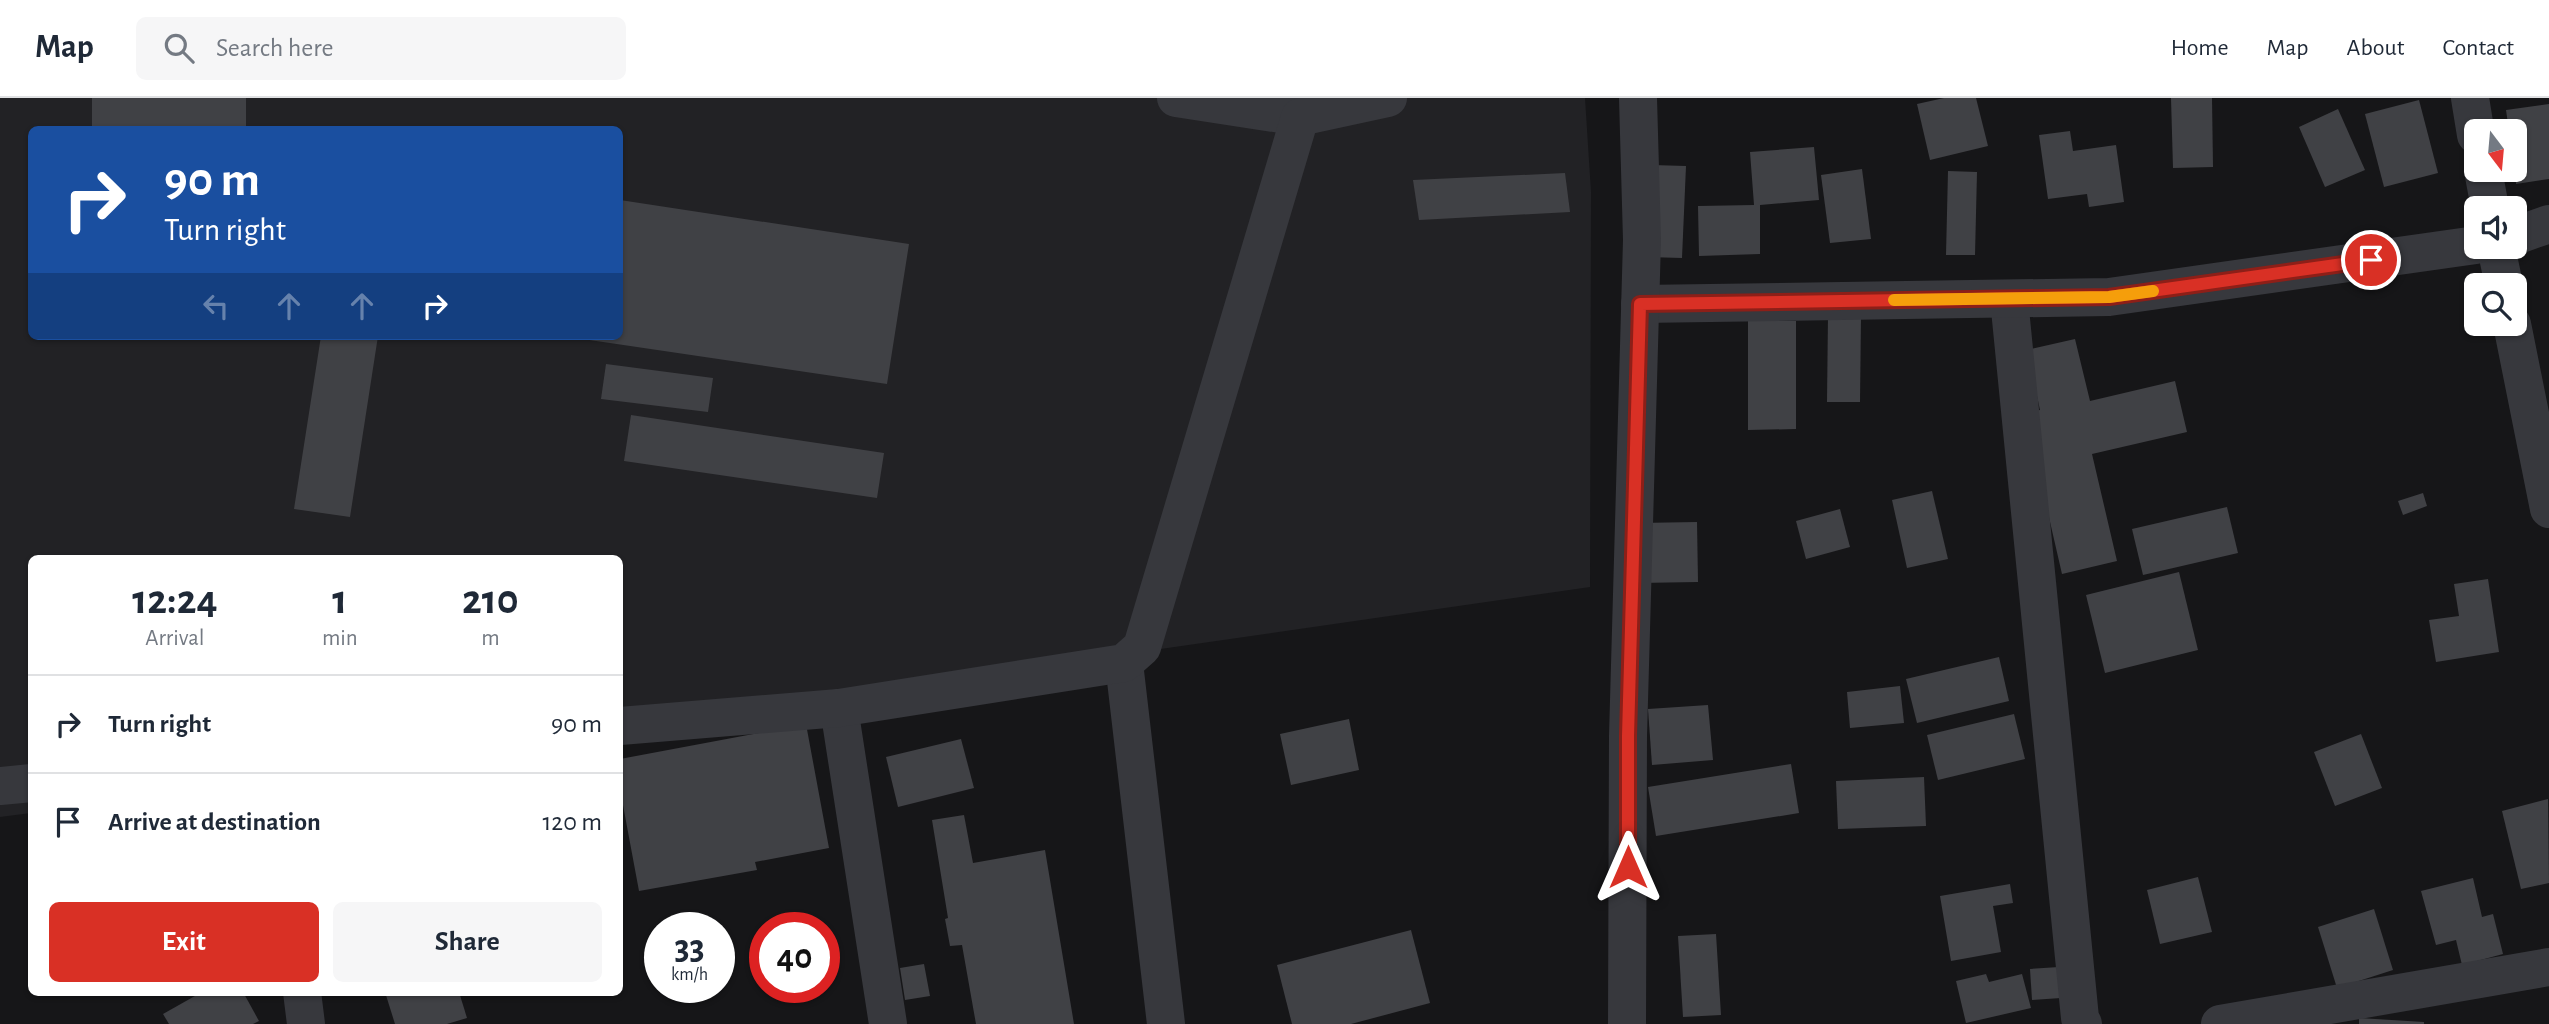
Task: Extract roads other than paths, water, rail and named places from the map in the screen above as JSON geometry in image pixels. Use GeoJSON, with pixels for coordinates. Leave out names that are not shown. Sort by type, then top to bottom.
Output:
{"type":"FeatureCollection","features":[{"type":"Feature","properties":{"kind":"street"},"geometry":{"type":"LineString","coordinates":[[1176,98],[1300,117],[1388,98]]}},
{"type":"Feature","properties":{"kind":"street"},"geometry":{"type":"LineString","coordinates":[[1627,1024],[1628,736],[1642,240],[1638,98]]}},
{"type":"Feature","properties":{"kind":"street"},"geometry":{"type":"LineString","coordinates":[[2470,98],[2473,119]]}},
{"type":"Feature","properties":{"kind":"street"},"geometry":{"type":"LineString","coordinates":[[623,726],[839,708],[1124,663],[1142,647],[1300,117]]}},
{"type":"Feature","properties":{"kind":"street"},"geometry":{"type":"LineString","coordinates":[[2527,232],[2549,224]]}},
{"type":"Feature","properties":{"kind":"street"},"geometry":{"type":"LineString","coordinates":[[1640,304],[2109,297],[2464,247]]}},
{"type":"Feature","properties":{"kind":"street"},"geometry":{"type":"LineString","coordinates":[[2009,299],[2080,1018],[2083,1024]]}},
{"type":"Feature","properties":{"kind":"street"},"geometry":{"type":"LineString","coordinates":[[2514,336],[2549,509]]}},
{"type":"Feature","properties":{"kind":"street"},"geometry":{"type":"LineString","coordinates":[[1124,663],[1166,1024]]}},
{"type":"Feature","properties":{"kind":"street"},"geometry":{"type":"LineString","coordinates":[[839,708],[888,1024]]}},
{"type":"Feature","properties":{"kind":"street"},"geometry":{"type":"LineString","coordinates":[[0,786],[28,783]]}},
{"type":"Feature","properties":{"kind":"street"},"geometry":{"type":"LineString","coordinates":[[2220,1024],[2549,967]]}},
{"type":"Feature","properties":{"kind":"street"},"geometry":{"type":"LineString","coordinates":[[302,996],[306,1024]]}}]}
